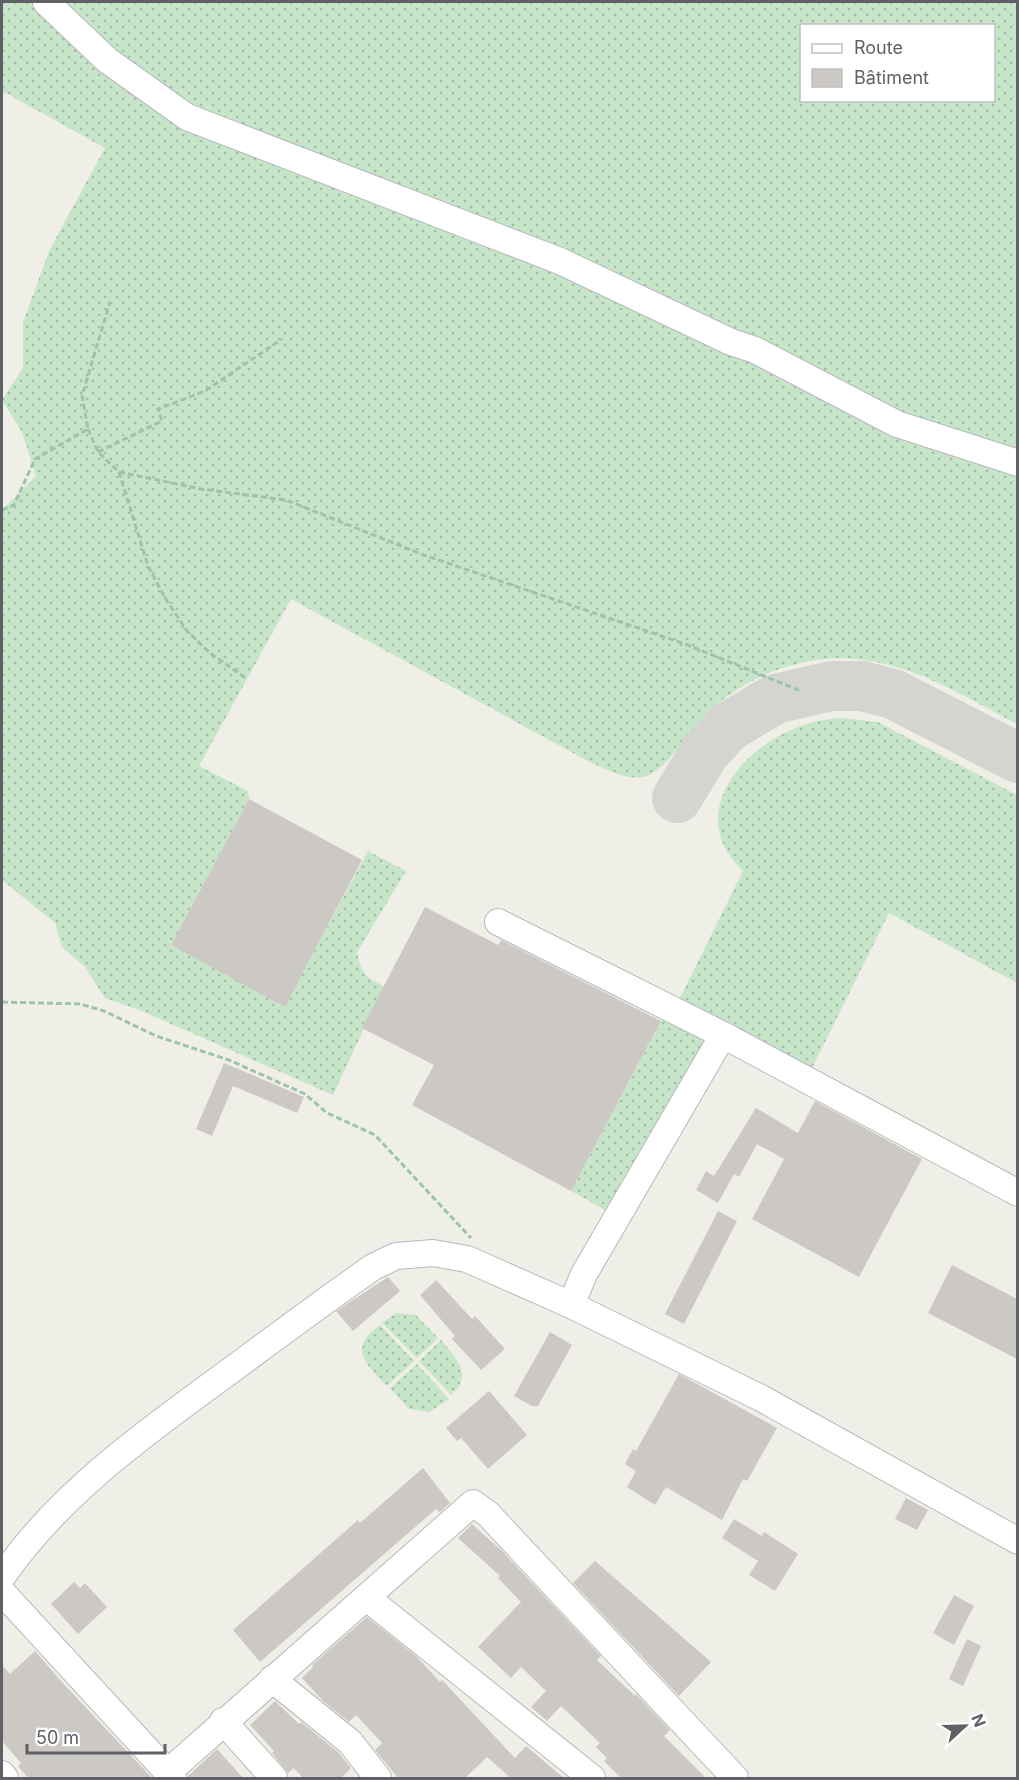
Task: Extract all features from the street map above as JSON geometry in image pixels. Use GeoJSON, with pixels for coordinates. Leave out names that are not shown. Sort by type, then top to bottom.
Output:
{"type":"FeatureCollection","features":[{"type":"Feature","properties":{"kind":"street"},"geometry":{"type":"LineString","coordinates":[[46,2],[107,60],[187,117],[560,261],[731,342],[755,350],[897,424],[1017,463]]}},
{"type":"Feature","properties":{"kind":"street"},"geometry":{"type":"LineString","coordinates":[[498,922],[723,1035],[1017,1193]]}},
{"type":"Feature","properties":{"kind":"street"},"geometry":{"type":"LineString","coordinates":[[571,1305],[584,1275],[723,1035]]}},
{"type":"Feature","properties":{"kind":"street"},"geometry":{"type":"LineString","coordinates":[[2,1577],[20,1550],[42,1526],[75,1494],[161,1422],[373,1267],[396,1256],[433,1253],[467,1259],[571,1305],[760,1398],[1017,1541]]}},
{"type":"Feature","properties":{"kind":"street"},"geometry":{"type":"LineString","coordinates":[[2,1592],[170,1776],[223,1721],[367,1598],[473,1503],[488,1514],[735,1779]]}},
{"type":"Feature","properties":{"kind":"street"},"geometry":{"type":"LineString","coordinates":[[367,1598],[592,1779]]}},
{"type":"Feature","properties":{"kind":"street"},"geometry":{"type":"LineString","coordinates":[[272,1679],[350,1742],[378,1779]]}},
{"type":"Feature","properties":{"kind":"street"},"geometry":{"type":"LineString","coordinates":[[223,1721],[274,1779]]}},
{"type":"Feature","properties":{"kind":"street"},"geometry":{"type":"LineString","coordinates":[[2,1774],[5,1779]]}},
{"type":"Feature","properties":{"kind":"path"},"geometry":{"type":"LineString","coordinates":[[110,302],[82,396],[88,429],[98,452],[119,472],[148,566],[165,598],[187,631],[210,653],[247,679]]}},
{"type":"Feature","properties":{"kind":"path"},"geometry":{"type":"LineString","coordinates":[[98,452],[162,421],[158,409],[205,391],[282,339]]}},
{"type":"Feature","properties":{"kind":"path"},"geometry":{"type":"LineString","coordinates":[[2,510],[14,505],[34,459],[88,429]]}},
{"type":"Feature","properties":{"kind":"path"},"geometry":{"type":"LineString","coordinates":[[119,472],[201,489],[286,500],[421,554],[685,644],[801,691]]}},
{"type":"Feature","properties":{"kind":"path"},"geometry":{"type":"LineString","coordinates":[[2,1002],[80,1004],[104,1011],[156,1036],[229,1060],[305,1094],[327,1113],[375,1135],[430,1197],[472,1238]]}},
{"type":"Feature","properties":{"kind":"green space"},"geometry":{"type":"Polygon","coordinates":[[[2,2],[1017,2],[1017,724],[939,683],[898,667],[876,662],[834,658],[792,665],[753,681],[717,704],[702,718],[660,768],[642,777],[627,777],[586,760],[291,599],[199,766],[248,791],[249,799],[171,945],[285,1006],[368,851],[406,871],[357,952],[360,965],[365,973],[372,980],[384,986],[333,1095],[137,1009],[105,998],[85,967],[62,947],[55,923],[2,880],[2,510],[36,476],[22,432],[2,400],[23,368],[23,322],[50,249],[105,148],[4,92],[2,96],[2,2]]]}},
{"type":"Feature","properties":{"kind":"green space"},"geometry":{"type":"Polygon","coordinates":[[[842,718],[878,722],[1017,795],[1017,983],[889,913],[810,1072],[676,1006],[743,871],[725,849],[718,826],[720,803],[729,782],[744,762],[786,732],[814,722],[842,718]]]}},
{"type":"Feature","properties":{"kind":"green space"},"geometry":{"type":"Polygon","coordinates":[[[674,1019],[702,1034],[703,1053],[612,1214],[571,1191],[662,1020],[674,1019]]]}},
{"type":"Feature","properties":{"kind":"green space"},"geometry":{"type":"Polygon","coordinates":[[[396,1313],[416,1315],[438,1338],[417,1358],[382,1323],[396,1313]]]}},
{"type":"Feature","properties":{"kind":"green space"},"geometry":{"type":"Polygon","coordinates":[[[380,1325],[414,1361],[387,1386],[367,1363],[362,1349],[370,1333],[380,1325]]]}},
{"type":"Feature","properties":{"kind":"green space"},"geometry":{"type":"Polygon","coordinates":[[[441,1340],[457,1360],[462,1374],[458,1388],[451,1395],[419,1361],[441,1340]]]}},
{"type":"Feature","properties":{"kind":"green space"},"geometry":{"type":"Polygon","coordinates":[[[417,1364],[449,1399],[429,1412],[409,1409],[390,1388],[417,1364]]]}},
{"type":"Feature","properties":{"kind":"building"},"geometry":{"type":"Polygon","coordinates":[[[249,799],[362,860],[285,1007],[171,945],[249,799]]]}},
{"type":"Feature","properties":{"kind":"building"},"geometry":{"type":"Polygon","coordinates":[[[425,907],[498,945],[501,940],[661,1021],[571,1191],[412,1105],[434,1065],[362,1028],[425,907]]]}},
{"type":"Feature","properties":{"kind":"building"},"geometry":{"type":"Polygon","coordinates":[[[224,1063],[304,1097],[297,1113],[233,1086],[212,1136],[196,1129],[224,1063]]]}},
{"type":"Feature","properties":{"kind":"building"},"geometry":{"type":"Polygon","coordinates":[[[815,1101],[922,1159],[859,1277],[752,1219],[784,1159],[757,1144],[739,1177],[734,1174],[718,1203],[696,1190],[706,1171],[714,1176],[756,1108],[798,1133],[815,1101]]]}},
{"type":"Feature","properties":{"kind":"building"},"geometry":{"type":"Polygon","coordinates":[[[718,1211],[737,1221],[684,1324],[665,1314],[718,1211]]]}},
{"type":"Feature","properties":{"kind":"building"},"geometry":{"type":"Polygon","coordinates":[[[952,1265],[1017,1299],[1017,1359],[928,1313],[952,1265]]]}},
{"type":"Feature","properties":{"kind":"building"},"geometry":{"type":"Polygon","coordinates":[[[388,1277],[400,1291],[353,1331],[336,1311],[388,1277]]]}},
{"type":"Feature","properties":{"kind":"building"},"geometry":{"type":"Polygon","coordinates":[[[436,1280],[472,1319],[475,1316],[505,1349],[481,1370],[452,1339],[455,1336],[420,1295],[436,1280]]]}},
{"type":"Feature","properties":{"kind":"building"},"geometry":{"type":"Polygon","coordinates":[[[550,1332],[572,1345],[538,1406],[532,1406],[514,1396],[550,1332]]]}},
{"type":"Feature","properties":{"kind":"building"},"geometry":{"type":"Polygon","coordinates":[[[679,1374],[777,1428],[747,1481],[743,1479],[722,1520],[666,1487],[655,1505],[627,1487],[636,1471],[625,1464],[633,1449],[636,1451],[679,1374]]]}},
{"type":"Feature","properties":{"kind":"building"},"geometry":{"type":"Polygon","coordinates":[[[489,1391],[527,1435],[488,1469],[461,1438],[457,1441],[446,1428],[489,1391]]]}},
{"type":"Feature","properties":{"kind":"building"},"geometry":{"type":"Polygon","coordinates":[[[423,1468],[450,1503],[440,1512],[436,1509],[260,1662],[233,1630],[358,1520],[360,1523],[423,1468]]]}},
{"type":"Feature","properties":{"kind":"building"},"geometry":{"type":"Polygon","coordinates":[[[906,1498],[928,1510],[917,1530],[895,1519],[906,1498]]]}},
{"type":"Feature","properties":{"kind":"building"},"geometry":{"type":"Polygon","coordinates":[[[734,1519],[762,1536],[764,1532],[798,1554],[775,1591],[749,1575],[758,1561],[722,1538],[734,1519]]]}},
{"type":"Feature","properties":{"kind":"building"},"geometry":{"type":"Polygon","coordinates":[[[472,1524],[501,1550],[601,1656],[597,1660],[635,1696],[636,1694],[670,1730],[664,1736],[707,1779],[622,1779],[604,1761],[607,1758],[596,1747],[600,1743],[561,1706],[547,1721],[531,1707],[546,1691],[521,1667],[511,1678],[478,1647],[521,1602],[498,1578],[500,1576],[458,1538],[472,1524]]]}},
{"type":"Feature","properties":{"kind":"building"},"geometry":{"type":"Polygon","coordinates":[[[595,1561],[711,1662],[679,1696],[573,1583],[595,1561]]]}},
{"type":"Feature","properties":{"kind":"building"},"geometry":{"type":"Polygon","coordinates":[[[74,1582],[80,1588],[85,1583],[107,1607],[78,1634],[51,1604],[74,1582]]]}},
{"type":"Feature","properties":{"kind":"building"},"geometry":{"type":"Polygon","coordinates":[[[954,1595],[974,1606],[954,1645],[933,1633],[954,1595]]]}},
{"type":"Feature","properties":{"kind":"building"},"geometry":{"type":"Polygon","coordinates":[[[367,1617],[416,1656],[440,1682],[442,1680],[515,1758],[526,1746],[565,1779],[512,1779],[487,1757],[464,1779],[399,1779],[375,1750],[382,1743],[356,1715],[349,1722],[323,1701],[302,1678],[313,1667],[312,1665],[367,1617]]]}},
{"type":"Feature","properties":{"kind":"building"},"geometry":{"type":"Polygon","coordinates":[[[967,1639],[981,1646],[963,1686],[949,1679],[967,1639]]]}},
{"type":"Feature","properties":{"kind":"building"},"geometry":{"type":"Polygon","coordinates":[[[35,1651],[153,1779],[29,1779],[18,1766],[21,1763],[2,1741],[2,1665],[10,1674],[35,1651]]]}},
{"type":"Feature","properties":{"kind":"building"},"geometry":{"type":"Polygon","coordinates":[[[275,1701],[299,1724],[301,1722],[339,1753],[351,1768],[340,1779],[304,1779],[294,1768],[288,1773],[272,1753],[274,1751],[250,1725],[275,1701]]]}},
{"type":"Feature","properties":{"kind":"building"},"geometry":{"type":"Polygon","coordinates":[[[217,1749],[244,1779],[188,1779],[188,1776],[217,1749]]]}},
{"type":"Feature","properties":{"kind":"taxiway"},"geometry":{"type":"LineString","coordinates":[[677,798],[705,752],[728,727],[775,699],[831,686],[862,686],[893,694],[1018,758]]}}]}
